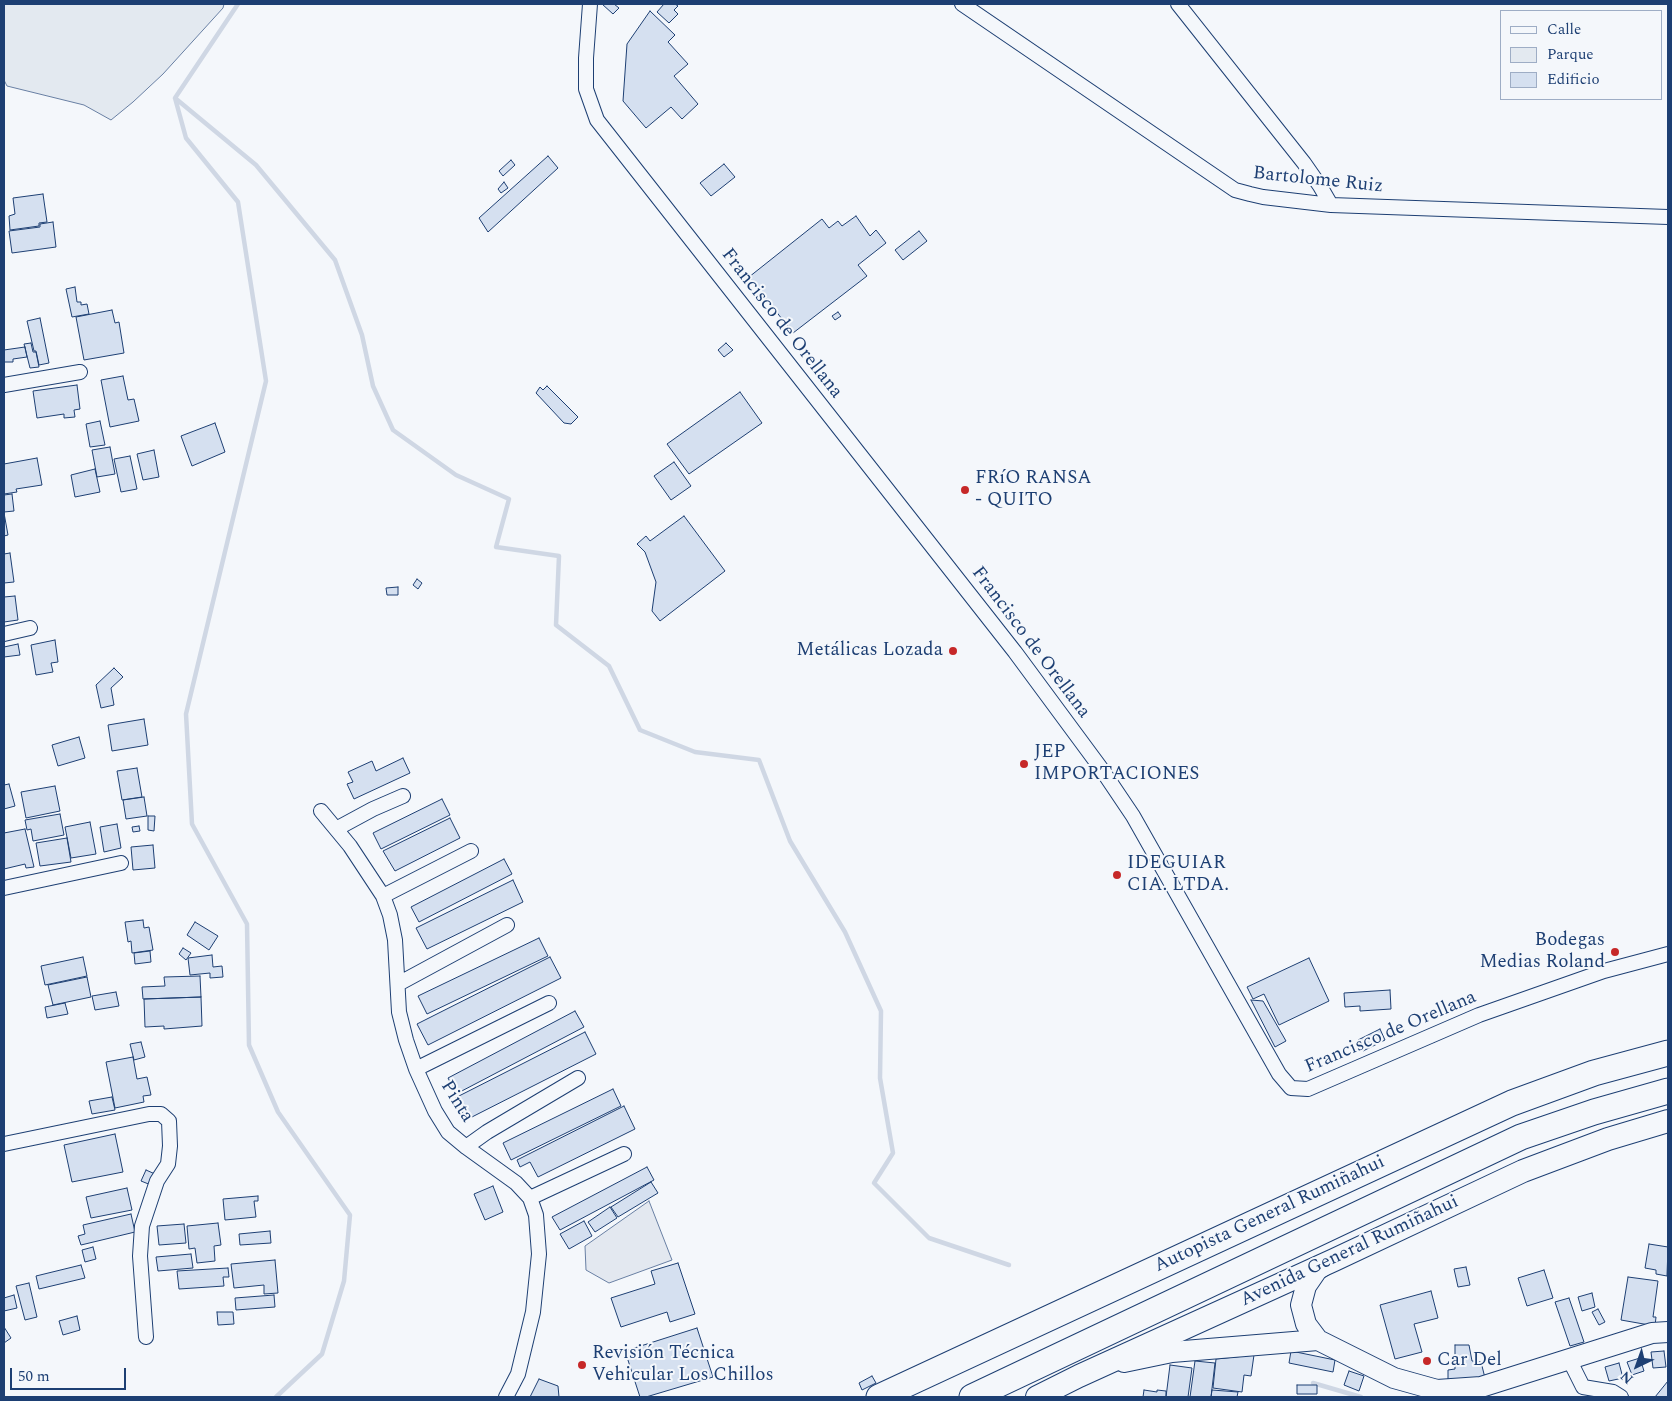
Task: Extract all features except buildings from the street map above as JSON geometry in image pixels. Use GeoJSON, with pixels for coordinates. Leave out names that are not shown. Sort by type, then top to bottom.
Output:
{"type":"FeatureCollection","features":[{"type":"Feature","properties":{"kind":"highway","name":"Autopista General Rumiñahui"},"geometry":{"type":"LineString","coordinates":[[879,1397],[1512,1103],[1594,1073],[1668,1052]]}},
{"type":"Feature","properties":{"kind":"highway","name":"Autopista General Rumiñahui"},"geometry":{"type":"LineString","coordinates":[[972,1397],[1522,1136],[1594,1112],[1668,1091]]}},
{"type":"Feature","properties":{"kind":"main road","name":"Avenida General Rumiñahui"},"geometry":{"type":"LineString","coordinates":[[1037,1397],[1523,1171],[1608,1139],[1668,1121]]}},
{"type":"Feature","properties":{"kind":"street","name":"Francisco de Orellana"},"geometry":{"type":"LineString","coordinates":[[590,4],[586,89],[597,120],[1015,652],[1100,766],[1133,816],[1279,1074],[1291,1088],[1308,1089],[1479,1015],[1604,971],[1668,954]]}},
{"type":"Feature","properties":{"kind":"street","name":"Bartolome Ruiz"},"geometry":{"type":"LineString","coordinates":[[962,4],[1235,190],[1263,197],[1331,205],[1668,217]]}},
{"type":"Feature","properties":{"kind":"street"},"geometry":{"type":"LineString","coordinates":[[1178,4],[1304,163],[1331,205]]}},
{"type":"Feature","properties":{"kind":"street"},"geometry":{"type":"LineString","coordinates":[[4,385],[80,372]]}},
{"type":"Feature","properties":{"kind":"street"},"geometry":{"type":"LineString","coordinates":[[4,634],[30,628]]}},
{"type":"Feature","properties":{"kind":"street"},"geometry":{"type":"LineString","coordinates":[[336,829],[374,808],[403,796]]}},
{"type":"Feature","properties":{"kind":"street","name":"Pinta"},"geometry":{"type":"LineString","coordinates":[[322,811],[367,870],[384,896],[395,940],[399,1012],[416,1069],[435,1111],[448,1132],[516,1183],[530,1198],[536,1215],[539,1254],[533,1312],[518,1374],[506,1397]]}},
{"type":"Feature","properties":{"kind":"street"},"geometry":{"type":"LineString","coordinates":[[384,896],[472,851]]}},
{"type":"Feature","properties":{"kind":"street"},"geometry":{"type":"LineString","coordinates":[[4,888],[121,863]]}},
{"type":"Feature","properties":{"kind":"street"},"geometry":{"type":"LineString","coordinates":[[398,984],[507,925]]}},
{"type":"Feature","properties":{"kind":"street"},"geometry":{"type":"LineString","coordinates":[[416,1069],[549,1003]]}},
{"type":"Feature","properties":{"kind":"street"},"geometry":{"type":"LineString","coordinates":[[466,1147],[487,1132],[578,1078]]}},
{"type":"Feature","properties":{"kind":"street"},"geometry":{"type":"LineString","coordinates":[[4,1144],[149,1114],[161,1114],[169,1122],[170,1146],[168,1164],[157,1180],[142,1226],[140,1256],[146,1337]]}},
{"type":"Feature","properties":{"kind":"street"},"geometry":{"type":"LineString","coordinates":[[530,1198],[624,1154]]}},
{"type":"Feature","properties":{"kind":"street"},"geometry":{"type":"LineString","coordinates":[[1334,1260],[1317,1270],[1306,1286],[1302,1305],[1306,1324],[1318,1340],[1394,1378],[1437,1390],[1481,1387],[1652,1332],[1668,1332]]}},
{"type":"Feature","properties":{"kind":"street"},"geometry":{"type":"LineString","coordinates":[[1079,1376],[1126,1361],[1172,1352],[1318,1340]]}},
{"type":"Feature","properties":{"kind":"street"},"geometry":{"type":"LineString","coordinates":[[1570,1359],[1583,1387],[1613,1392],[1621,1397]]}},
{"type":"Feature","properties":{"kind":"green space"},"geometry":{"type":"Polygon","coordinates":[[[4,4],[224,4],[223,8],[163,74],[111,120],[84,105],[7,86],[4,80],[4,4]]]}},
{"type":"Feature","properties":{"kind":"shaded area"},"geometry":{"type":"Polygon","coordinates":[[[649,1201],[672,1260],[609,1283],[586,1270],[585,1246],[649,1201]]]}},
{"type":"Feature","properties":{"kind":"waterway"},"geometry":{"type":"LineString","coordinates":[[238,4],[175,98],[186,138],[238,202],[266,381],[186,714],[192,824],[247,924],[249,1045],[278,1112],[350,1215],[344,1281],[322,1354],[276,1397]]}},
{"type":"Feature","properties":{"kind":"waterway"},"geometry":{"type":"LineString","coordinates":[[175,98],[256,165],[335,260],[362,335],[373,386],[393,430],[456,475],[509,499],[496,547],[559,556],[556,625],[609,666],[640,730],[695,752],[759,760],[790,841],[845,932],[881,1011],[880,1078],[893,1153],[874,1183],[929,1238],[1009,1265]]}},
{"type":"Feature","properties":{"kind":"waterway"},"geometry":{"type":"LineString","coordinates":[[1313,1383],[1361,1397]]}},
{"type":"Feature","properties":{"kind":"place","name":"FRíO RANSA - QUITO"},"geometry":{"type":"Point","coordinates":[965,490]}},
{"type":"Feature","properties":{"kind":"place","name":"Metálicas Lozada"},"geometry":{"type":"Point","coordinates":[953,651]}},
{"type":"Feature","properties":{"kind":"place","name":"JEP IMPORTACIONES"},"geometry":{"type":"Point","coordinates":[1024,764]}},
{"type":"Feature","properties":{"kind":"place","name":"IDEGUIAR CIA. LTDA."},"geometry":{"type":"Point","coordinates":[1117,875]}},
{"type":"Feature","properties":{"kind":"place","name":"Bodegas Medias Roland"},"geometry":{"type":"Point","coordinates":[1615,952]}},
{"type":"Feature","properties":{"kind":"place","name":"Car Del"},"geometry":{"type":"Point","coordinates":[1427,1361]}},
{"type":"Feature","properties":{"kind":"place","name":"Revisión Técnica Vehicular Los Chillos"},"geometry":{"type":"Point","coordinates":[582,1365]}}]}
